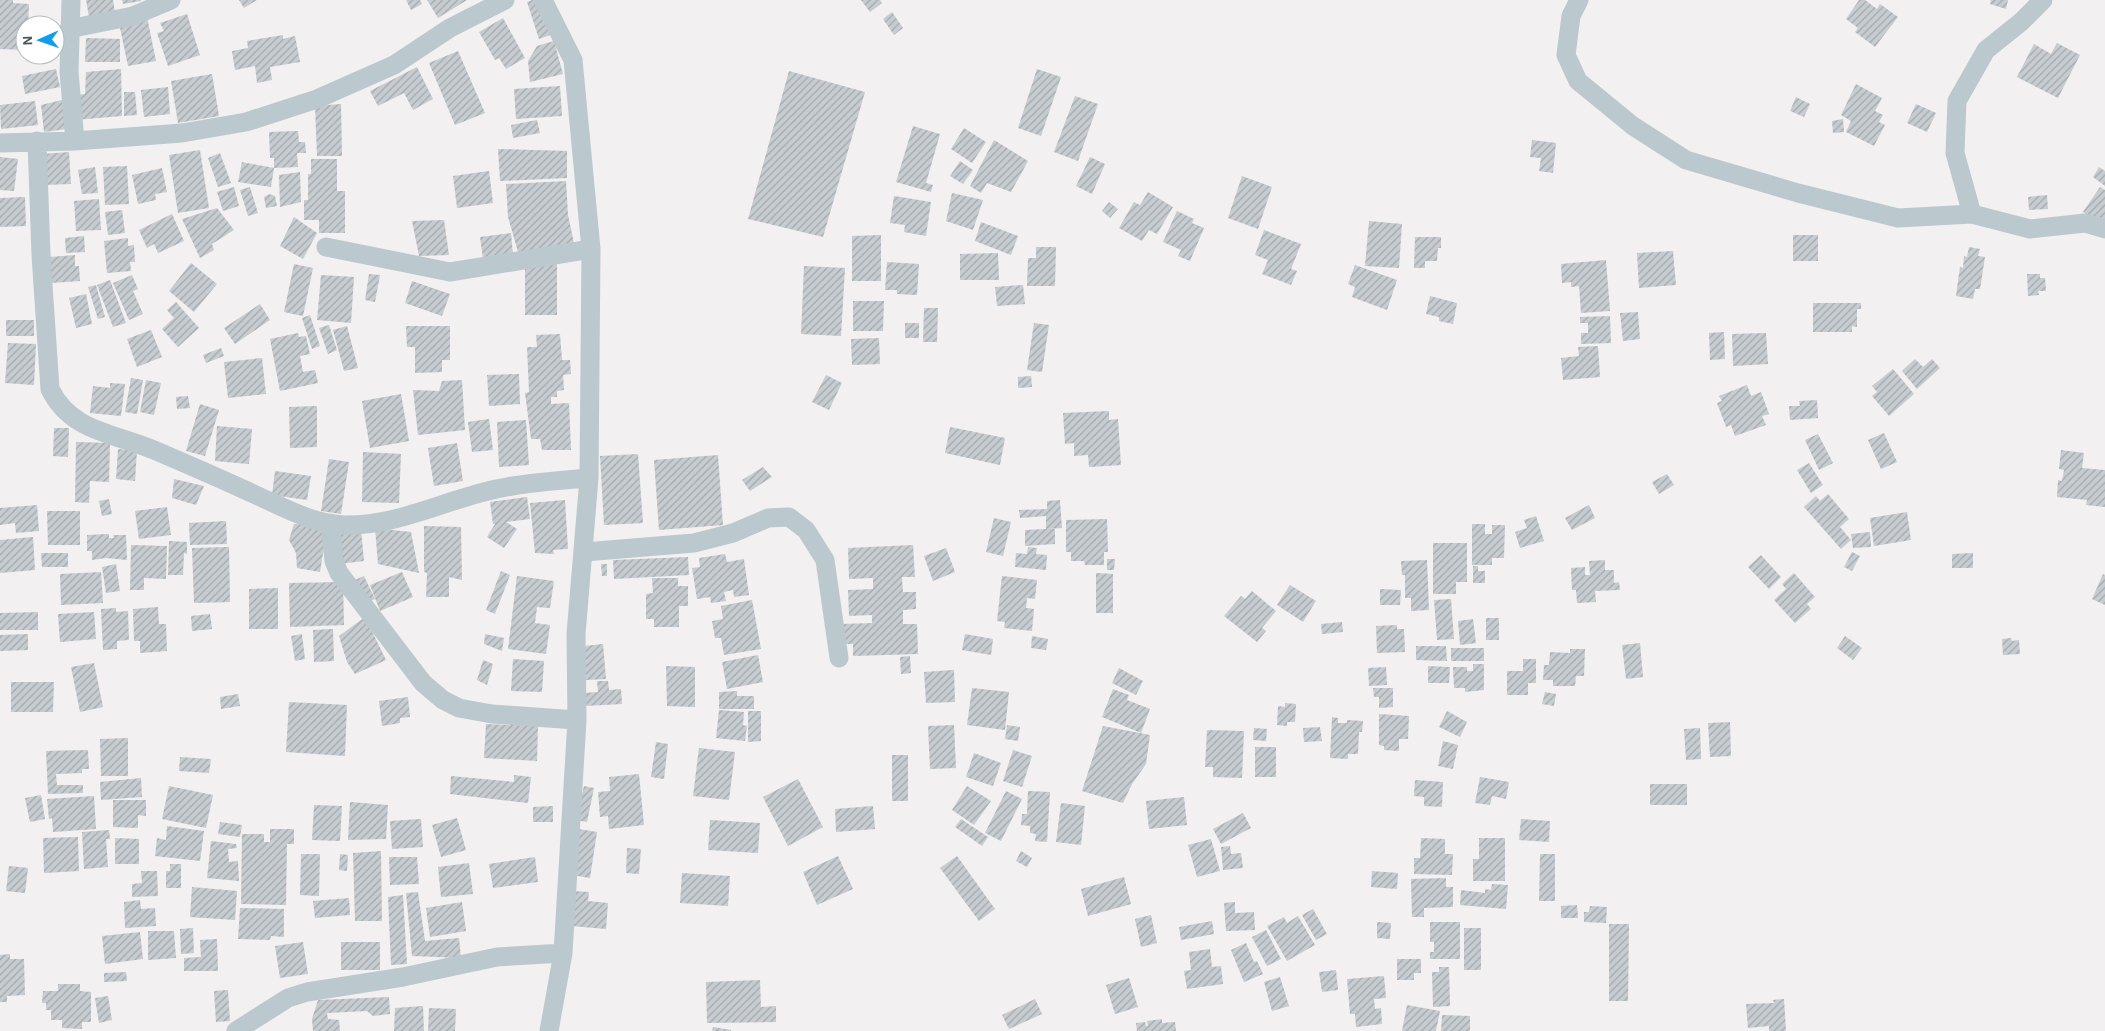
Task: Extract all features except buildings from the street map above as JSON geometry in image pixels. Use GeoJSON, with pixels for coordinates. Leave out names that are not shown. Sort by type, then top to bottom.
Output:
{"type":"FeatureCollection","features":[{"type":"Feature","properties":{"kind":"street"},"geometry":{"type":"LineString","coordinates":[[71,0],[69,72],[75,141]]}},
{"type":"Feature","properties":{"kind":"street"},"geometry":{"type":"LineString","coordinates":[[69,30],[133,16],[171,0]]}},
{"type":"Feature","properties":{"kind":"street"},"geometry":{"type":"LineString","coordinates":[[0,142],[75,141],[182,133],[246,122],[317,99],[394,65],[450,28],[505,0]]}},
{"type":"Feature","properties":{"kind":"street"},"geometry":{"type":"LineString","coordinates":[[543,0],[573,60],[591,249],[589,478],[576,634],[577,720],[563,953],[549,1031]]}},
{"type":"Feature","properties":{"kind":"street"},"geometry":{"type":"LineString","coordinates":[[1579,0],[1571,16],[1566,55],[1578,81],[1633,126],[1686,160],[1798,193],[1898,218],[1972,214],[2030,229],[2086,224],[2105,229]]}},
{"type":"Feature","properties":{"kind":"street"},"geometry":{"type":"LineString","coordinates":[[1972,214],[1955,153],[1957,101],[1986,50],[2021,22],[2043,0]]}},
{"type":"Feature","properties":{"kind":"street"},"geometry":{"type":"LineString","coordinates":[[37,141],[41,256],[50,389],[56,401],[68,414],[84,426],[152,449],[289,512],[344,525],[385,522],[484,492],[535,483],[589,478]]}},
{"type":"Feature","properties":{"kind":"street"},"geometry":{"type":"LineString","coordinates":[[326,247],[450,272],[591,249]]}},
{"type":"Feature","properties":{"kind":"street"},"geometry":{"type":"LineString","coordinates":[[584,552],[694,543],[733,533],[768,518],[789,517],[806,530],[825,560],[839,658]]}},
{"type":"Feature","properties":{"kind":"street"},"geometry":{"type":"LineString","coordinates":[[330,523],[334,561],[339,573],[423,683],[443,700],[459,708],[492,714],[577,720]]}},
{"type":"Feature","properties":{"kind":"street"},"geometry":{"type":"LineString","coordinates":[[236,1031],[288,998],[307,992],[403,977],[496,957],[563,953]]}}]}
